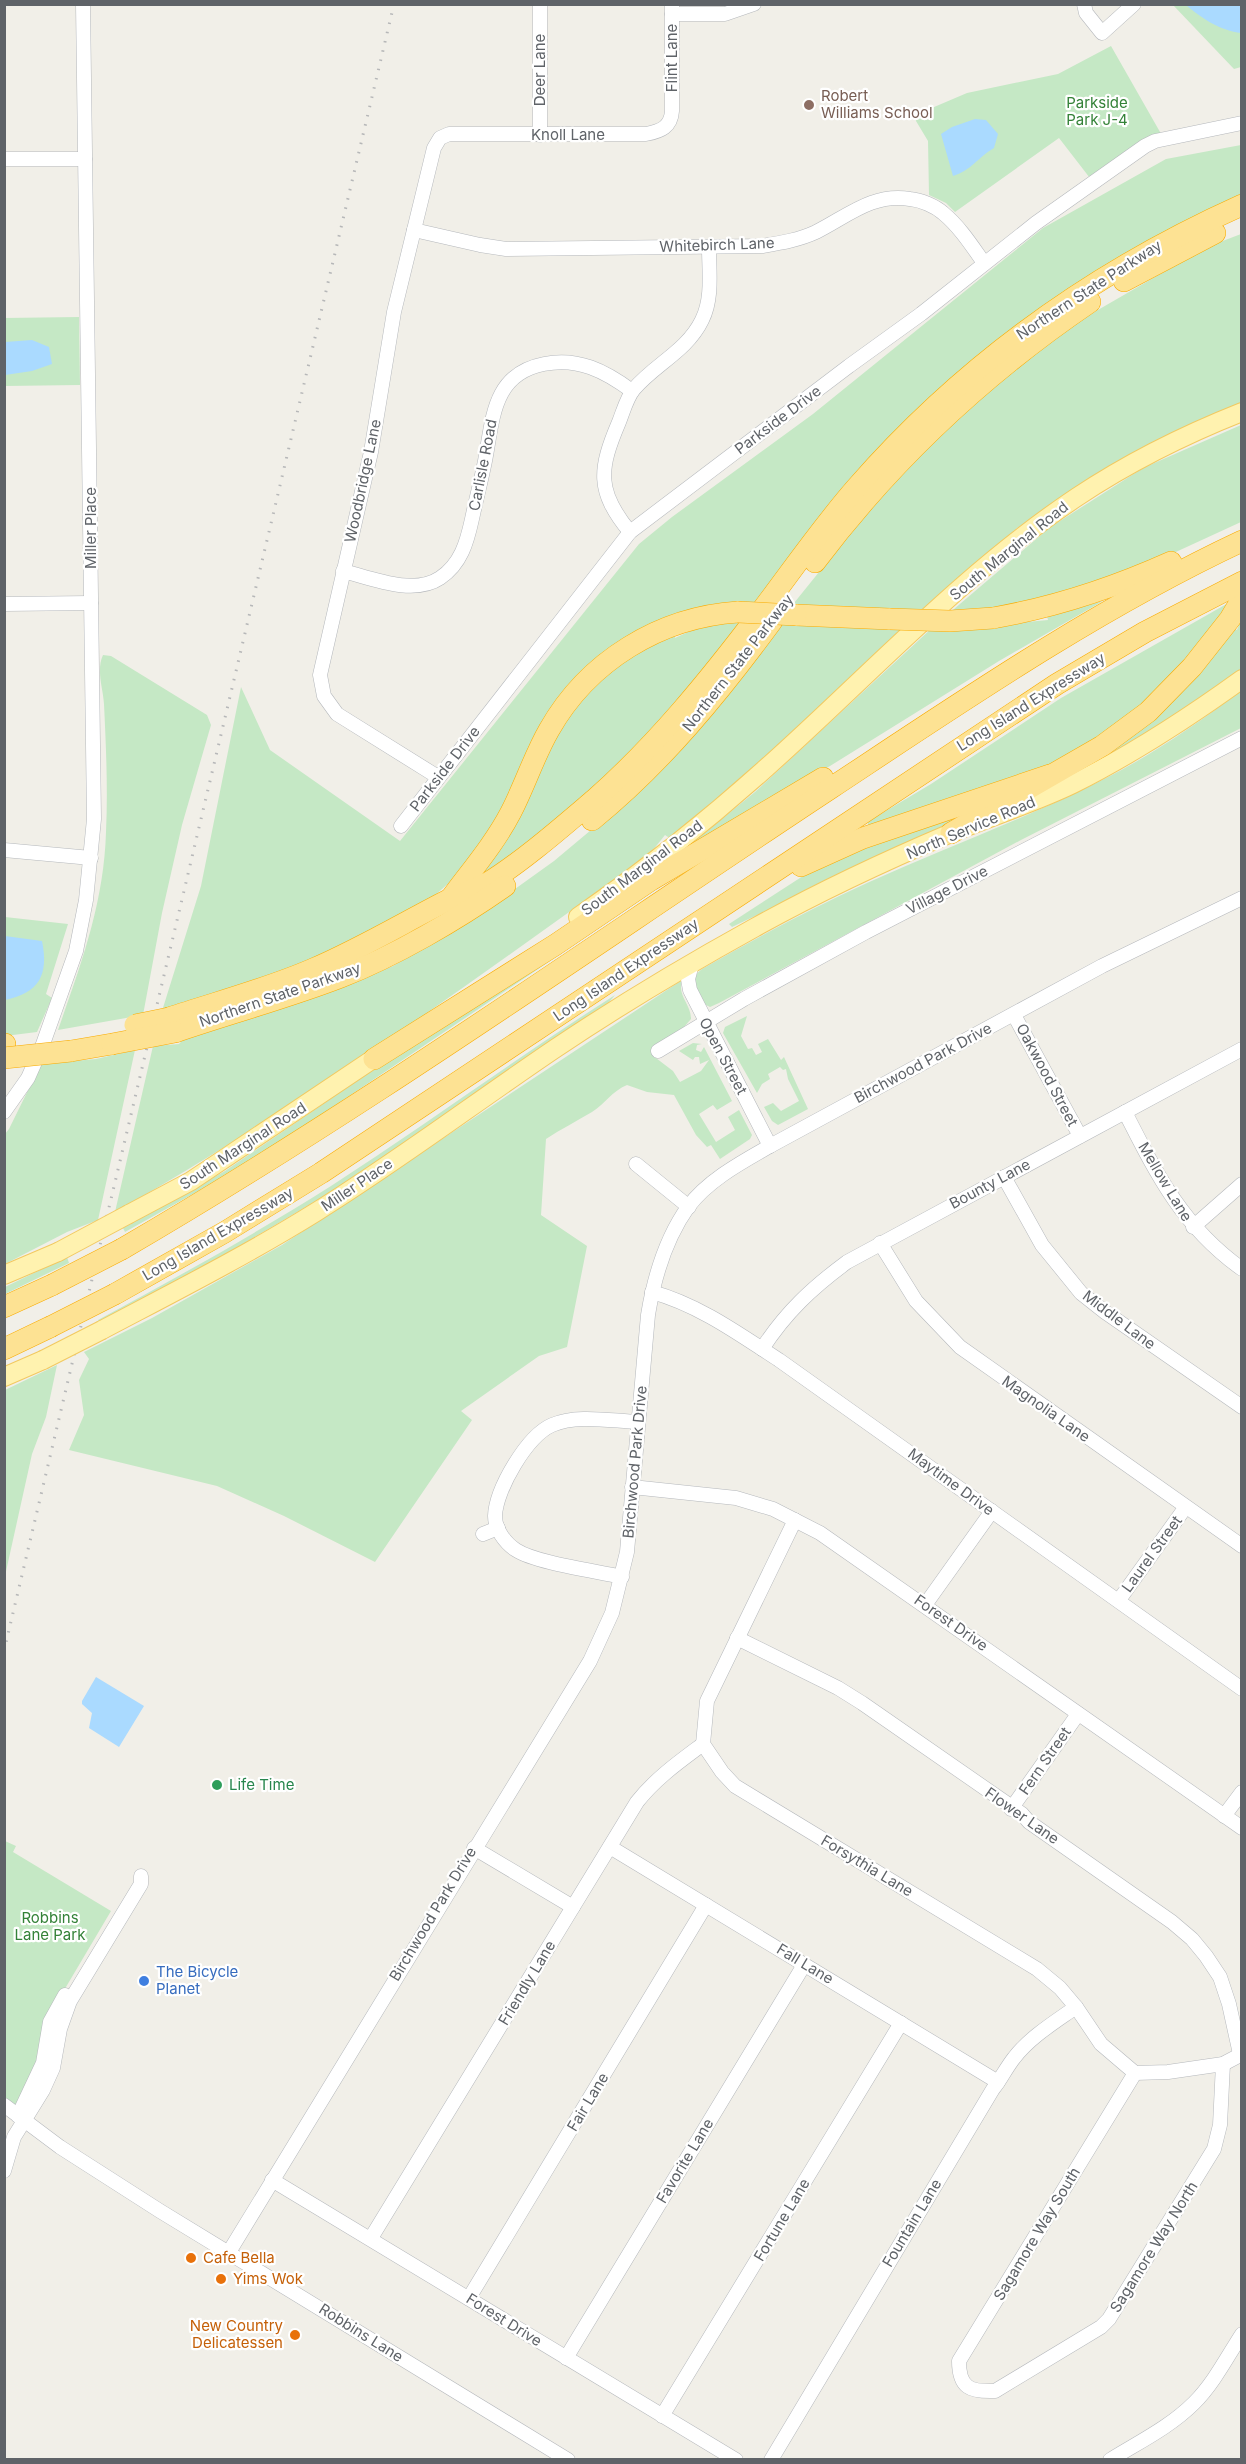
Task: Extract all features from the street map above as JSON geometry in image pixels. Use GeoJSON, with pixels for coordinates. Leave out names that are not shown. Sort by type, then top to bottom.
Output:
{"type":"FeatureCollection","features":[{"type":"Feature","properties":{"kind":"highway","name":"Northern State Parkway"},"geometry":{"type":"LineString","coordinates":[[172,1025],[311,970],[388,933],[450,899],[485,884],[554,832],[597,797],[660,736],[706,683],[855,489],[907,433],[970,374],[1057,307],[1143,253],[1242,205]]}},
{"type":"Feature","properties":{"kind":"highway","name":"Northern State Parkway"},"geometry":{"type":"LineString","coordinates":[[4,1058],[172,1025],[342,977],[400,949],[454,919],[546,857],[601,813],[676,741],[735,670],[859,507],[930,430],[969,394],[1042,335],[1089,303],[1152,265],[1242,221]]}},
{"type":"Feature","properties":{"kind":"highway"},"geometry":{"type":"LineString","coordinates":[[450,899],[491,844],[510,813],[549,729],[580,686],[604,663],[639,640],[683,622],[722,613],[738,612],[950,621],[993,618],[1037,610],[1077,599],[1242,536]]}},
{"type":"Feature","properties":{"kind":"highway"},"geometry":{"type":"LineString","coordinates":[[4,1308],[122,1249],[301,1141],[935,719],[1213,548],[1242,541]]}},
{"type":"Feature","properties":{"kind":"highway"},"geometry":{"type":"LineString","coordinates":[[951,833],[1102,746],[1148,712],[1192,667],[1230,619],[1238,589]]}},
{"type":"Feature","properties":{"kind":"highway","name":"Long Island Expressway"},"geometry":{"type":"LineString","coordinates":[[4,1349],[115,1294],[225,1232],[321,1173],[1057,684],[1145,632],[1238,589]]}},
{"type":"Feature","properties":{"kind":"highway"},"geometry":{"type":"LineString","coordinates":[[374,1059],[555,945],[651,880],[901,731],[935,719]]}},
{"type":"Feature","properties":{"kind":"highway"},"geometry":{"type":"LineString","coordinates":[[686,930],[790,871],[863,838],[1050,775]]}},
{"type":"Feature","properties":{"kind":"highway","name":"Northern State Parkway"},"geometry":{"type":"LineString","coordinates":[[5,1044],[70,1044]]}},
{"type":"Feature","properties":{"kind":"main road","name":"South Marginal Road"},"geometry":{"type":"LineString","coordinates":[[4,1275],[58,1252],[208,1170],[374,1059],[612,893],[687,836],[765,769],[939,608],[1024,535],[1077,497],[1139,460],[1202,428],[1242,412]]}},
{"type":"Feature","properties":{"kind":"main road","name":"North Service Road"},"geometry":{"type":"LineString","coordinates":[[692,964],[758,926],[951,833],[1063,789],[1123,757],[1199,710],[1242,679]]}},
{"type":"Feature","properties":{"kind":"main road","name":"Miller Place"},"geometry":{"type":"LineString","coordinates":[[4,1377],[102,1330],[259,1247],[319,1210],[560,1045],[692,964]]}},
{"type":"Feature","properties":{"kind":"street","name":"Miller Place"},"geometry":{"type":"LineString","coordinates":[[4,1112],[28,1078],[43,1044],[76,951],[86,900],[94,819],[83,4]]}},
{"type":"Feature","properties":{"kind":"street","name":"Deer Lane"},"geometry":{"type":"LineString","coordinates":[[540,4],[540,135]]}},
{"type":"Feature","properties":{"kind":"street"},"geometry":{"type":"LineString","coordinates":[[672,9],[725,14],[754,4]]}},
{"type":"Feature","properties":{"kind":"street"},"geometry":{"type":"LineString","coordinates":[[1084,4],[1086,13],[1102,33],[1134,4]]}},
{"type":"Feature","properties":{"kind":"street","name":"Flint Lane"},"geometry":{"type":"LineString","coordinates":[[672,9],[672,111]]}},
{"type":"Feature","properties":{"kind":"street","name":"Knoll Lane"},"geometry":{"type":"LineString","coordinates":[[449,134],[646,134],[666,128],[672,111]]}},
{"type":"Feature","properties":{"kind":"street","name":"Parkside Drive"},"geometry":{"type":"LineString","coordinates":[[401,826],[630,532],[921,314],[1036,223],[1145,146],[1155,141],[1242,123]]}},
{"type":"Feature","properties":{"kind":"street","name":"Woodbridge Lane"},"geometry":{"type":"LineString","coordinates":[[438,777],[337,714],[324,696],[320,675],[371,452],[394,312],[434,148],[440,138],[449,134]]}},
{"type":"Feature","properties":{"kind":"street"},"geometry":{"type":"LineString","coordinates":[[4,159],[85,159]]}},
{"type":"Feature","properties":{"kind":"street","name":"Whitebirch Lane"},"geometry":{"type":"LineString","coordinates":[[414,230],[506,249],[762,246],[788,242],[815,232],[863,204],[896,197],[918,200],[941,211],[957,226],[984,263]]}},
{"type":"Feature","properties":{"kind":"street"},"geometry":{"type":"LineString","coordinates":[[630,532],[612,507],[603,475],[607,450],[632,391],[680,349],[698,329],[708,304],[708,248]]}},
{"type":"Feature","properties":{"kind":"street","name":"Carlisle Road"},"geometry":{"type":"LineString","coordinates":[[343,571],[386,582],[416,586],[441,578],[454,565],[464,549],[468,535],[494,410],[507,384],[514,377],[540,365],[559,361],[577,363],[610,376],[632,391]]}},
{"type":"Feature","properties":{"kind":"street"},"geometry":{"type":"LineString","coordinates":[[4,604],[91,603]]}},
{"type":"Feature","properties":{"kind":"street","name":"Village Drive"},"geometry":{"type":"LineString","coordinates":[[658,1051],[866,932],[1242,738]]}},
{"type":"Feature","properties":{"kind":"street"},"geometry":{"type":"LineString","coordinates":[[4,850],[91,858]]}},
{"type":"Feature","properties":{"kind":"street","name":"Birchwood Park Drive"},"geometry":{"type":"LineString","coordinates":[[229,2252],[590,1661],[612,1613],[627,1552],[652,1292],[667,1246],[689,1207],[732,1168],[770,1146],[1102,966],[1242,898]]}},
{"type":"Feature","properties":{"kind":"street","name":"Open Street"},"geometry":{"type":"LineString","coordinates":[[692,964],[688,979],[690,990],[770,1146]]}},
{"type":"Feature","properties":{"kind":"street","name":"Oakwood Street"},"geometry":{"type":"LineString","coordinates":[[1014,1015],[1080,1136]]}},
{"type":"Feature","properties":{"kind":"street","name":"Bounty Lane"},"geometry":{"type":"LineString","coordinates":[[762,1349],[792,1309],[810,1290],[847,1262],[1242,1049]]}},
{"type":"Feature","properties":{"kind":"street","name":"Mellow Lane"},"geometry":{"type":"LineString","coordinates":[[1125,1112],[1174,1202],[1193,1227],[1210,1244],[1242,1269]]}},
{"type":"Feature","properties":{"kind":"street"},"geometry":{"type":"LineString","coordinates":[[636,1164],[689,1207]]}},
{"type":"Feature","properties":{"kind":"street","name":"Middle Lane"},"geometry":{"type":"LineString","coordinates":[[1004,1177],[1042,1245],[1081,1293],[1242,1407]]}},
{"type":"Feature","properties":{"kind":"street"},"geometry":{"type":"LineString","coordinates":[[1193,1227],[1242,1184]]}},
{"type":"Feature","properties":{"kind":"street","name":"Magnolia Lane"},"geometry":{"type":"LineString","coordinates":[[880,1243],[916,1301],[960,1347],[1185,1508],[1242,1546]]}},
{"type":"Feature","properties":{"kind":"street","name":"Maytime Drive"},"geometry":{"type":"LineString","coordinates":[[652,1292],[691,1306],[762,1349],[1242,1689]]}},
{"type":"Feature","properties":{"kind":"street"},"geometry":{"type":"LineString","coordinates":[[622,1577],[532,1557],[515,1550],[503,1537],[495,1516],[500,1496],[522,1453],[534,1437],[544,1429],[570,1419],[638,1422]]}},
{"type":"Feature","properties":{"kind":"street","name":"Forest Drive"},"geometry":{"type":"LineString","coordinates":[[632,1487],[736,1498],[755,1502],[795,1520],[857,1557],[1242,1828]]}},
{"type":"Feature","properties":{"kind":"street","name":"Laurel Street"},"geometry":{"type":"LineString","coordinates":[[1119,1600],[1185,1508]]}},
{"type":"Feature","properties":{"kind":"street"},"geometry":{"type":"LineString","coordinates":[[925,1605],[992,1511]]}},
{"type":"Feature","properties":{"kind":"street"},"geometry":{"type":"LineString","coordinates":[[703,1744],[707,1701],[795,1520]]}},
{"type":"Feature","properties":{"kind":"street"},"geometry":{"type":"LineString","coordinates":[[483,1534],[498,1528]]}},
{"type":"Feature","properties":{"kind":"street","name":"Flower Lane"},"geometry":{"type":"LineString","coordinates":[[737,1638],[838,1688],[1172,1922],[1192,1939],[1220,1977],[1241,2054]]}},
{"type":"Feature","properties":{"kind":"street","name":"Fern Street"},"geometry":{"type":"LineString","coordinates":[[1011,1809],[1078,1714]]}},
{"type":"Feature","properties":{"kind":"street","name":"Friendly Lane"},"geometry":{"type":"LineString","coordinates":[[371,2238],[648,1788],[703,1744]]}},
{"type":"Feature","properties":{"kind":"street","name":"Forsythia Lane"},"geometry":{"type":"LineString","coordinates":[[703,1744],[722,1773],[735,1786],[1037,1970],[1060,1988],[1101,2044],[1135,2073]]}},
{"type":"Feature","properties":{"kind":"street"},"geometry":{"type":"LineString","coordinates":[[1224,1816],[1242,1792]]}},
{"type":"Feature","properties":{"kind":"street"},"geometry":{"type":"LineString","coordinates":[[474,1848],[573,1907]]}},
{"type":"Feature","properties":{"kind":"street","name":"Fall Lane"},"geometry":{"type":"LineString","coordinates":[[610,1848],[998,2082]]}},
{"type":"Feature","properties":{"kind":"street"},"geometry":{"type":"LineString","coordinates":[[4,2171],[14,2138],[43,2063],[50,2022],[134,1880],[141,1876],[141,1884],[70,2001],[60,2029],[53,2068],[22,2119]]}},
{"type":"Feature","properties":{"kind":"street","name":"Fair Lane"},"geometry":{"type":"LineString","coordinates":[[469,2298],[706,1905]]}},
{"type":"Feature","properties":{"kind":"street","name":"Favorite Lane"},"geometry":{"type":"LineString","coordinates":[[566,2358],[804,1965]]}},
{"type":"Feature","properties":{"kind":"street","name":"Fountain Lane"},"geometry":{"type":"LineString","coordinates":[[771,2460],[1014,2057],[1046,2028],[1076,2007]]}},
{"type":"Feature","properties":{"kind":"street","name":"Fortune Lane"},"geometry":{"type":"LineString","coordinates":[[662,2416],[901,2023]]}},
{"type":"Feature","properties":{"kind":"street"},"geometry":{"type":"LineString","coordinates":[[1135,2073],[1168,2072],[1223,2064],[1241,2054]]}},
{"type":"Feature","properties":{"kind":"street","name":"Sagamore Way North"},"geometry":{"type":"LineString","coordinates":[[978,2391],[995,2391],[1101,2327],[1118,2308],[1214,2149],[1220,2125],[1223,2064]]}},
{"type":"Feature","properties":{"kind":"street","name":"Sagamore Way South"},"geometry":{"type":"LineString","coordinates":[[978,2391],[963,2382],[959,2375],[959,2361],[1135,2073]]}},
{"type":"Feature","properties":{"kind":"street","name":"Robbins Lane"},"geometry":{"type":"LineString","coordinates":[[4,2105],[82,2161],[568,2460]]}},
{"type":"Feature","properties":{"kind":"street","name":"Forest Drive"},"geometry":{"type":"LineString","coordinates":[[272,2180],[736,2460]]}},
{"type":"Feature","properties":{"kind":"street"},"geometry":{"type":"LineString","coordinates":[[1110,2460],[1163,2428],[1196,2402],[1242,2334]]}},
{"type":"Feature","properties":{"kind":"green space"},"geometry":{"type":"Polygon","coordinates":[[[1173,5],[1241,5],[1241,67],[1234,69],[1173,5]]]}},
{"type":"Feature","properties":{"kind":"green space","name":"Parkside Park J-4"},"geometry":{"type":"Polygon","coordinates":[[[1111,46],[1164,139],[1093,182],[1059,138],[955,212],[946,203],[929,195],[928,141],[913,116],[967,93],[1058,74],[1111,46]]]}},
{"type":"Feature","properties":{"kind":"green space"},"geometry":{"type":"Polygon","coordinates":[[[1241,145],[1241,198],[1150,242],[1048,302],[963,375],[762,604],[724,607],[584,674],[501,820],[468,866],[433,897],[302,967],[162,1011],[201,886],[241,687],[270,750],[400,841],[639,544],[672,517],[813,414],[1043,228],[1166,159],[1241,145]]]}},
{"type":"Feature","properties":{"kind":"green space"},"geometry":{"type":"Polygon","coordinates":[[[1241,234],[1241,404],[1102,471],[1017,528],[921,615],[790,608],[886,489],[984,391],[1084,318],[1207,247],[1241,234]]]}},
{"type":"Feature","properties":{"kind":"green space"},"geometry":{"type":"Polygon","coordinates":[[[79,317],[80,385],[5,386],[4,318],[79,317]]]}},
{"type":"Feature","properties":{"kind":"green space"},"geometry":{"type":"Polygon","coordinates":[[[1241,425],[1241,522],[1128,574],[1063,597],[947,615],[1049,528],[1143,468],[1241,425]]]}},
{"type":"Feature","properties":{"kind":"green space"},"geometry":{"type":"Polygon","coordinates":[[[1103,601],[999,661],[830,766],[691,844],[755,792],[933,627],[983,626],[1048,620],[1047,616],[1103,601]]]}},
{"type":"Feature","properties":{"kind":"green space"},"geometry":{"type":"Polygon","coordinates":[[[1230,602],[1175,680],[1073,757],[868,828],[868,822],[931,784],[1061,698],[1230,602]]]}},
{"type":"Feature","properties":{"kind":"green space"},"geometry":{"type":"Polygon","coordinates":[[[1241,620],[1241,670],[1141,740],[1067,778],[1233,628],[1237,630],[1241,620]]]}},
{"type":"Feature","properties":{"kind":"green space"},"geometry":{"type":"Polygon","coordinates":[[[747,623],[679,705],[580,805],[477,880],[552,737],[611,666],[674,633],[675,638],[703,625],[747,623]]]}},
{"type":"Feature","properties":{"kind":"green space"},"geometry":{"type":"Polygon","coordinates":[[[786,623],[912,627],[671,839],[665,835],[649,855],[453,995],[320,1086],[184,1172],[115,1212],[153,1046],[179,1044],[186,1036],[317,997],[393,966],[487,909],[554,861],[628,799],[779,625],[786,623]]]}},
{"type":"Feature","properties":{"kind":"green space"},"geometry":{"type":"Polygon","coordinates":[[[103,655],[111,656],[207,715],[211,725],[182,825],[162,913],[143,1015],[58,1030],[90,933],[101,884],[107,816],[104,704],[100,673],[103,655]]]}},
{"type":"Feature","properties":{"kind":"green space"},"geometry":{"type":"Polygon","coordinates":[[[1241,691],[1241,728],[1021,840],[719,1003],[710,1007],[704,1004],[695,981],[702,969],[783,924],[846,893],[1108,777],[1176,737],[1241,691]]]}},
{"type":"Feature","properties":{"kind":"green space"},"geometry":{"type":"Polygon","coordinates":[[[962,813],[962,817],[732,927],[729,924],[820,865],[962,813]]]}},
{"type":"Feature","properties":{"kind":"green space"},"geometry":{"type":"Polygon","coordinates":[[[666,883],[300,1129],[227,1175],[125,1232],[123,1228],[225,1171],[443,1022],[652,888],[666,883]]]}},
{"type":"Feature","properties":{"kind":"green space"},"geometry":{"type":"Polygon","coordinates":[[[5,917],[68,924],[46,994],[52,998],[37,1032],[5,1036],[5,917]]]}},
{"type":"Feature","properties":{"kind":"green space"},"geometry":{"type":"Polygon","coordinates":[[[682,980],[681,991],[691,1019],[670,1043],[659,1048],[652,1055],[673,1071],[680,1082],[701,1071],[709,1060],[700,1064],[699,1057],[693,1060],[679,1051],[693,1043],[702,1044],[697,1045],[696,1050],[701,1052],[704,1047],[732,1101],[717,1110],[713,1105],[699,1114],[716,1142],[735,1130],[728,1117],[739,1110],[752,1135],[750,1139],[720,1159],[711,1145],[707,1147],[696,1135],[674,1095],[647,1092],[627,1085],[592,1112],[546,1139],[541,1215],[587,1246],[567,1347],[539,1356],[461,1411],[472,1420],[375,1562],[284,1516],[217,1486],[69,1450],[84,1415],[79,1380],[89,1359],[84,1352],[152,1318],[282,1245],[682,980]]]}},
{"type":"Feature","properties":{"kind":"green space"},"geometry":{"type":"Polygon","coordinates":[[[615,995],[606,1006],[331,1192],[172,1286],[97,1324],[98,1320],[215,1255],[331,1186],[615,995]]]}},
{"type":"Feature","properties":{"kind":"green space"},"geometry":{"type":"Polygon","coordinates":[[[747,1016],[741,1036],[748,1049],[752,1048],[756,1055],[762,1052],[758,1044],[768,1039],[781,1060],[784,1057],[808,1109],[778,1125],[772,1121],[764,1107],[773,1103],[781,1111],[799,1101],[788,1079],[786,1069],[783,1070],[780,1067],[768,1074],[770,1079],[762,1084],[757,1093],[723,1033],[725,1027],[747,1016]]]}},
{"type":"Feature","properties":{"kind":"green space"},"geometry":{"type":"Polygon","coordinates":[[[135,1050],[98,1220],[67,1232],[5,1264],[5,1134],[41,1064],[96,1059],[135,1050]]]}},
{"type":"Feature","properties":{"kind":"green space"},"geometry":{"type":"Polygon","coordinates":[[[67,1257],[69,1263],[5,1294],[5,1287],[67,1257]]]}},
{"type":"Feature","properties":{"kind":"green space"},"geometry":{"type":"Polygon","coordinates":[[[57,1365],[46,1417],[32,1454],[5,1576],[5,1390],[57,1365]]]}},
{"type":"Feature","properties":{"kind":"green space","name":"Robbins Lane Park"},"geometry":{"type":"Polygon","coordinates":[[[5,1841],[16,1846],[13,1852],[111,1911],[47,2019],[39,2064],[13,2112],[5,2104],[5,1841]]]}},
{"type":"Feature","properties":{"kind":"water"},"geometry":{"type":"Polygon","coordinates":[[[1186,5],[1241,5],[1241,33],[1226,30],[1212,23],[1186,5]]]}},
{"type":"Feature","properties":{"kind":"water"},"geometry":{"type":"Polygon","coordinates":[[[975,119],[986,120],[998,134],[994,148],[965,170],[953,176],[941,134],[952,127],[975,119]]]}},
{"type":"Feature","properties":{"kind":"water"},"geometry":{"type":"Polygon","coordinates":[[[32,340],[49,347],[52,364],[32,371],[5,375],[5,342],[32,340]]]}},
{"type":"Feature","properties":{"kind":"water"},"geometry":{"type":"Polygon","coordinates":[[[5,936],[42,941],[44,964],[39,981],[33,987],[26,993],[5,1000],[5,936]]]}},
{"type":"Feature","properties":{"kind":"water"},"geometry":{"type":"Polygon","coordinates":[[[96,1677],[144,1706],[119,1747],[89,1728],[92,1713],[82,1704],[82,1701],[96,1677]]]}},
{"type":"Feature","properties":{"kind":"railway"},"geometry":{"type":"LineString","coordinates":[[4,1651],[394,4]]}},
{"type":"Feature","properties":{"kind":"place","name":"Robert Williams School"},"geometry":{"type":"Point","coordinates":[809,105]}},
{"type":"Feature","properties":{"kind":"place","name":"Life Time"},"geometry":{"type":"Point","coordinates":[217,1785]}},
{"type":"Feature","properties":{"kind":"place","name":"The Bicycle Planet"},"geometry":{"type":"Point","coordinates":[144,1981]}},
{"type":"Feature","properties":{"kind":"place","name":"Cafe Bella"},"geometry":{"type":"Point","coordinates":[191,2258]}},
{"type":"Feature","properties":{"kind":"place","name":"Yims Wok"},"geometry":{"type":"Point","coordinates":[221,2279]}},
{"type":"Feature","properties":{"kind":"place","name":"New Country Delicatessen"},"geometry":{"type":"Point","coordinates":[295,2335]}}]}
